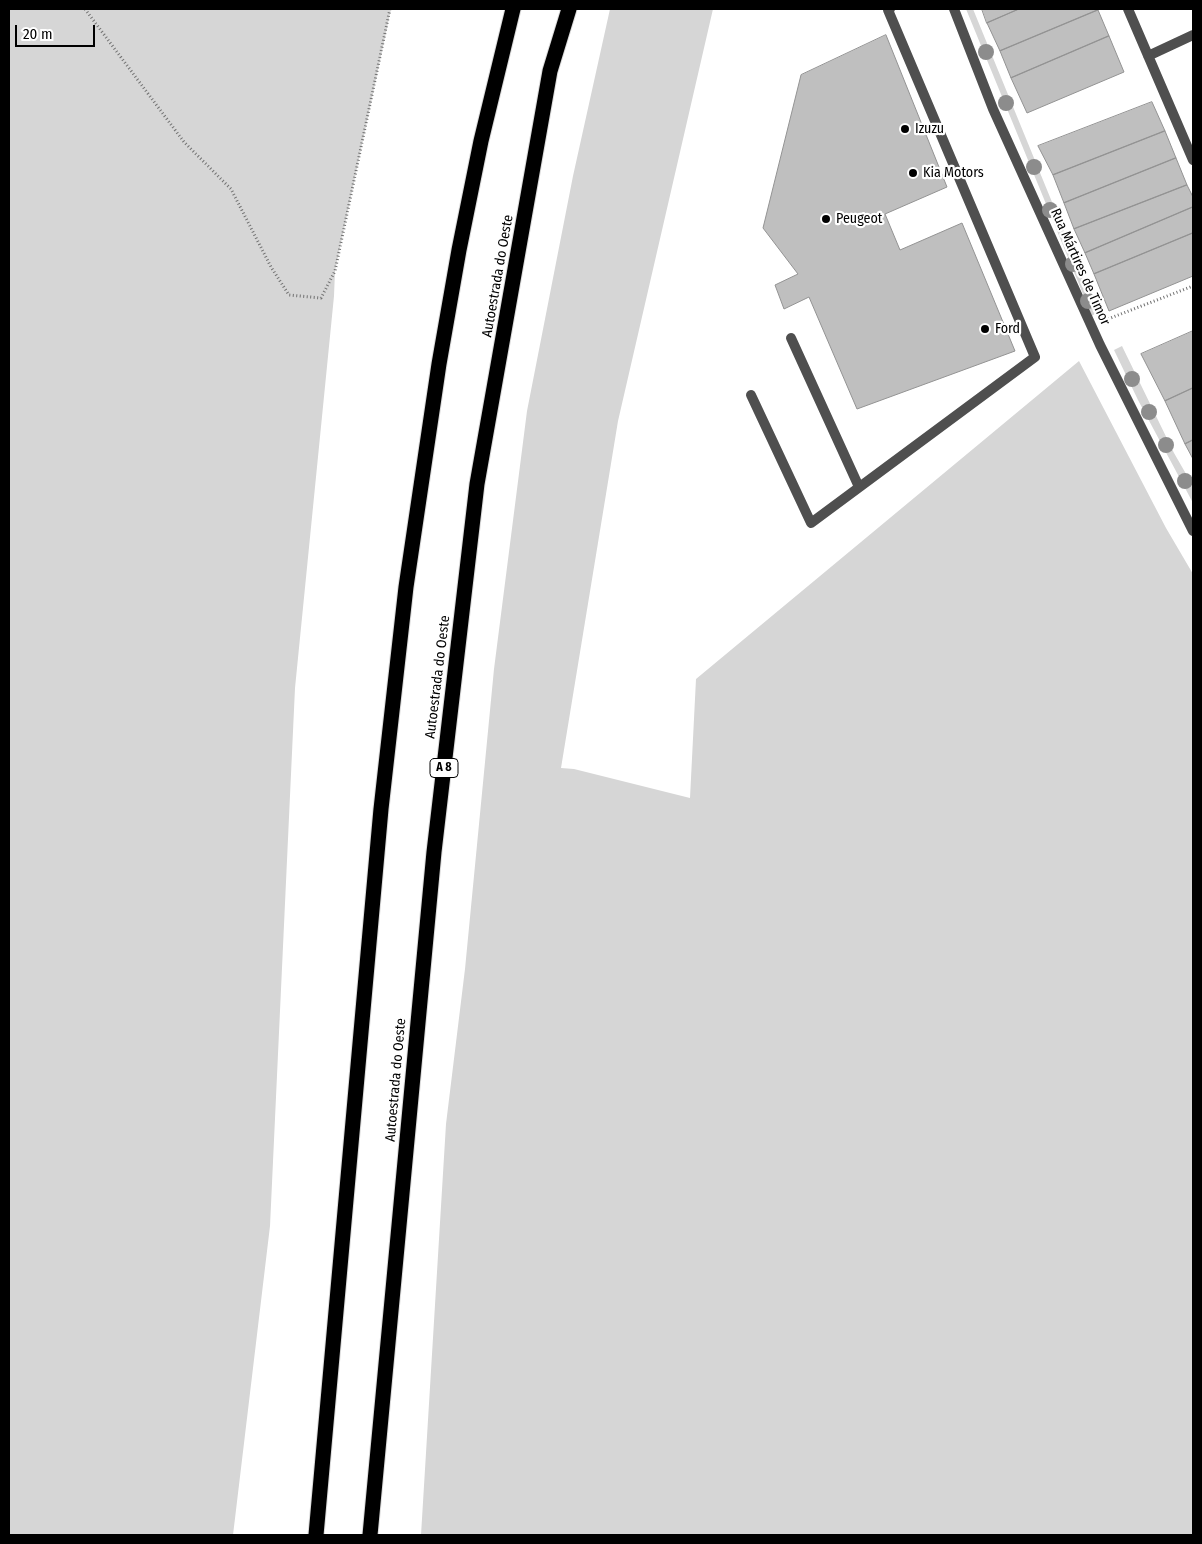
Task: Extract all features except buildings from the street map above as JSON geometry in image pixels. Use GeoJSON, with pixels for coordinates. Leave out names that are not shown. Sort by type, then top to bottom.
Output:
{"type":"FeatureCollection","features":[{"type":"Feature","properties":{"kind":"highway"},"geometry":{"type":"LineString","coordinates":[[316,1535],[380,819],[406,587],[439,364],[459,250],[480,141],[513,9]]}},
{"type":"Feature","properties":{"kind":"highway","name":"Autoestrada do Oeste"},"geometry":{"type":"LineString","coordinates":[[370,1535],[434,852],[477,484],[550,71],[569,9]]}},
{"type":"Feature","properties":{"kind":"street"},"geometry":{"type":"LineString","coordinates":[[751,395],[811,522],[1035,357],[888,10],[890,9]]}},
{"type":"Feature","properties":{"kind":"street","name":"Rua Mártires de Timor"},"geometry":{"type":"LineString","coordinates":[[954,9],[993,109],[1100,345],[1193,531]]}},
{"type":"Feature","properties":{"kind":"street"},"geometry":{"type":"LineString","coordinates":[[1128,9],[1193,160]]}},
{"type":"Feature","properties":{"kind":"street"},"geometry":{"type":"LineString","coordinates":[[1148,56],[1193,35]]}},
{"type":"Feature","properties":{"kind":"street"},"geometry":{"type":"LineString","coordinates":[[791,338],[859,487]]}},
{"type":"Feature","properties":{"kind":"path"},"geometry":{"type":"LineString","coordinates":[[85,9],[184,142],[231,189],[271,267],[290,295],[321,298],[335,271],[390,9]]}},
{"type":"Feature","properties":{"kind":"path"},"geometry":{"type":"LineString","coordinates":[[1105,320],[1193,286]]}},
{"type":"Feature","properties":{"kind":"shaded area"},"geometry":{"type":"Polygon","coordinates":[[[9,9],[391,9],[335,271],[295,688],[270,1226],[233,1535],[9,1535],[9,9]]]}},
{"type":"Feature","properties":{"kind":"shaded area"},"geometry":{"type":"Polygon","coordinates":[[[610,9],[713,9],[618,421],[561,768],[574,769],[690,798],[696,679],[1079,361],[1166,528],[1193,574],[1193,1535],[421,1535],[446,1124],[465,969],[494,669],[527,411],[573,176],[610,9]]]}},
{"type":"Feature","properties":{"kind":"shaded area"},"geometry":{"type":"Polygon","coordinates":[[[966,9],[973,9],[1097,312],[1092,316],[966,9]]]}},
{"type":"Feature","properties":{"kind":"shaded area"},"geometry":{"type":"Polygon","coordinates":[[[1122,346],[1174,453],[1193,486],[1193,503],[1138,400],[1114,350],[1122,346]]]}},
{"type":"Feature","properties":{"kind":"place","name":"Izuzu"},"geometry":{"type":"Point","coordinates":[905,129]}},
{"type":"Feature","properties":{"kind":"place","name":"Kia Motors"},"geometry":{"type":"Point","coordinates":[913,173]}},
{"type":"Feature","properties":{"kind":"place","name":"Peugeot"},"geometry":{"type":"Point","coordinates":[826,219]}},
{"type":"Feature","properties":{"kind":"place","name":"Ford"},"geometry":{"type":"Point","coordinates":[985,329]}}]}
